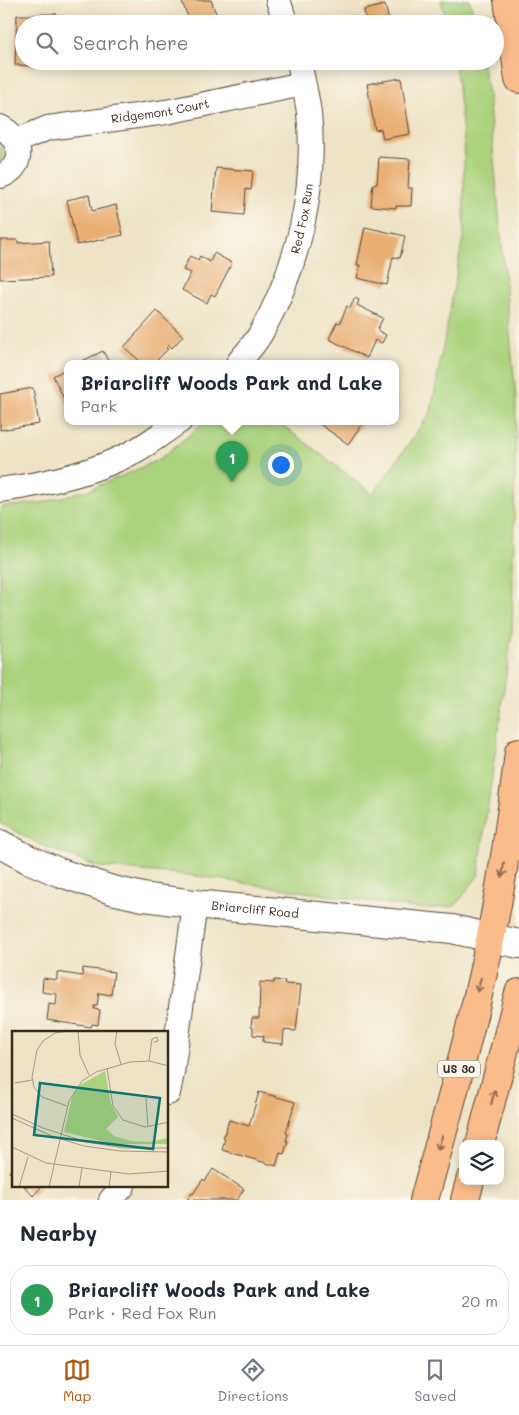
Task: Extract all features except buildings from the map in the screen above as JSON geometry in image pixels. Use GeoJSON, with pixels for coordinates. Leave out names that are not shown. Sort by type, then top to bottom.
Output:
{"type":"FeatureCollection","features":[{"type":"Feature","properties":{"kind":"main road"},"geometry":{"type":"LineString","coordinates":[[508,0],[519,79]]}},
{"type":"Feature","properties":{"kind":"main road","name":"US 30"},"geometry":{"type":"LineString","coordinates":[[424,1200],[445,1124],[491,938],[501,885],[519,752]]}},
{"type":"Feature","properties":{"kind":"main road","name":"US 30"},"geometry":{"type":"LineString","coordinates":[[481,1140],[519,993]]}},
{"type":"Feature","properties":{"kind":"main road"},"geometry":{"type":"LineString","coordinates":[[464,1200],[469,1185]]}},
{"type":"Feature","properties":{"kind":"street"},"geometry":{"type":"LineString","coordinates":[[278,0],[283,15]]}},
{"type":"Feature","properties":{"kind":"street","name":"Red Fox Run"},"geometry":{"type":"LineString","coordinates":[[240,360],[260,334],[285,286],[304,223],[311,168],[309,113],[301,70]]}},
{"type":"Feature","properties":{"kind":"street","name":"Ridgemont Court"},"geometry":{"type":"LineString","coordinates":[[0,176],[12,169],[17,160],[19,150],[8,134],[166,112],[303,84]]}},
{"type":"Feature","properties":{"kind":"street"},"geometry":{"type":"LineString","coordinates":[[0,490],[82,474],[135,450],[174,425]]}},
{"type":"Feature","properties":{"kind":"street","name":"Briarcliff Road"},"geometry":{"type":"LineString","coordinates":[[0,844],[28,859],[85,882],[143,897],[195,904],[452,929],[519,944]]}},
{"type":"Feature","properties":{"kind":"street"},"geometry":{"type":"LineString","coordinates":[[169,1088],[195,904]]}},
{"type":"Feature","properties":{"kind":"street"},"geometry":{"type":"LineString","coordinates":[[111,1200],[121,1188]]}},
{"type":"Feature","properties":{"kind":"green space"},"geometry":{"type":"Polygon","coordinates":[[[441,0],[470,0],[473,15],[445,15],[441,0]]]}},
{"type":"Feature","properties":{"kind":"green space"},"geometry":{"type":"Polygon","coordinates":[[[456,70],[484,70],[488,94],[516,399],[512,632],[478,876],[455,906],[422,909],[189,875],[98,867],[41,845],[0,823],[0,507],[41,503],[91,489],[158,460],[202,425],[282,425],[373,494],[431,412],[464,232],[464,143],[456,70]]]}},
{"type":"Feature","properties":{"kind":"green space"},"geometry":{"type":"Polygon","coordinates":[[[0,140],[7,151],[5,160],[0,165],[0,140]]]}},
{"type":"Feature","properties":{"kind":"place","name":"Briarcliff Woods Park and Lake"},"geometry":{"type":"Point","coordinates":[232,482]}}]}
